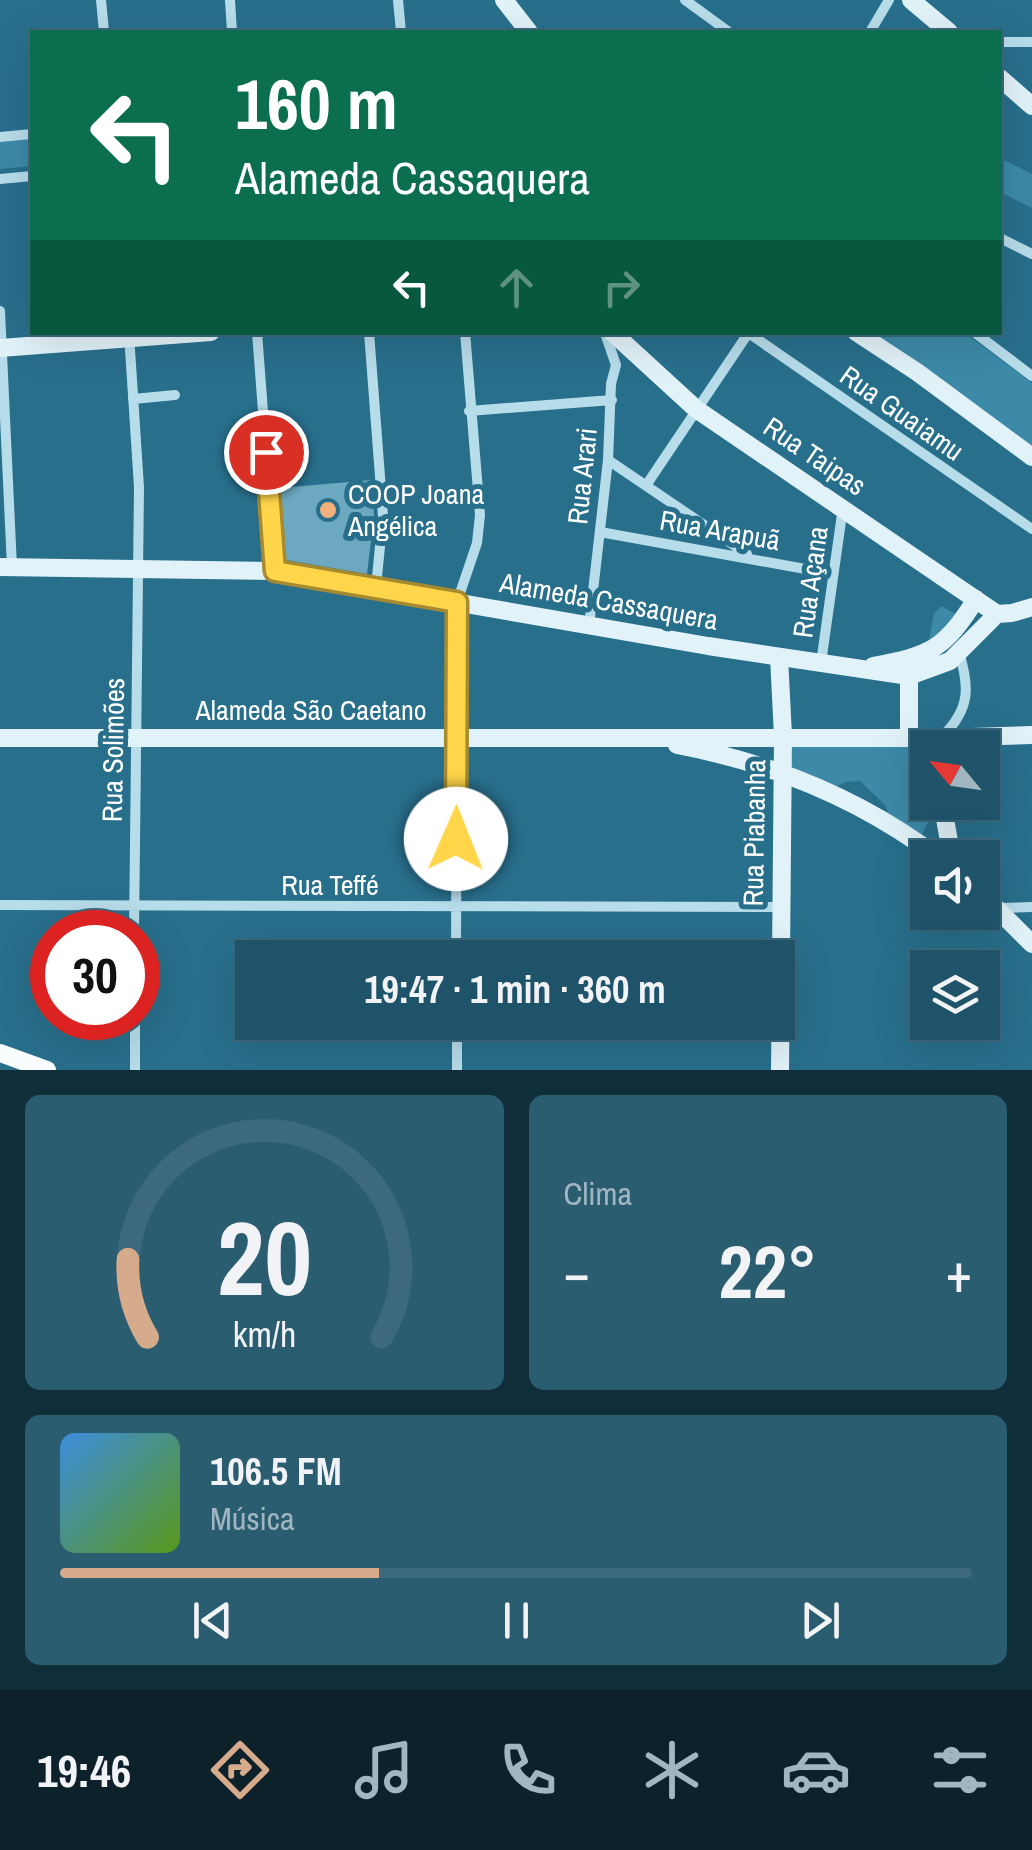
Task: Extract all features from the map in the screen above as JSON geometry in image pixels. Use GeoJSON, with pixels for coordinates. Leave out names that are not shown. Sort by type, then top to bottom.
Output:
{"type":"FeatureCollection","features":[{"type":"Feature","properties":{"kind":"main road"},"geometry":{"type":"LineString","coordinates":[[4,1054],[48,1070]]}},
{"type":"Feature","properties":{"kind":"street"},"geometry":{"type":"LineString","coordinates":[[101,0],[104,30]]}},
{"type":"Feature","properties":{"kind":"street"},"geometry":{"type":"LineString","coordinates":[[230,0],[232,30]]}},
{"type":"Feature","properties":{"kind":"street"},"geometry":{"type":"LineString","coordinates":[[398,0],[401,30]]}},
{"type":"Feature","properties":{"kind":"street"},"geometry":{"type":"LineString","coordinates":[[504,0],[527,30]]}},
{"type":"Feature","properties":{"kind":"street"},"geometry":{"type":"LineString","coordinates":[[685,0],[726,30]]}},
{"type":"Feature","properties":{"kind":"street"},"geometry":{"type":"LineString","coordinates":[[871,30],[889,0]]}},
{"type":"Feature","properties":{"kind":"street"},"geometry":{"type":"LineString","coordinates":[[911,0],[946,30]]}},
{"type":"Feature","properties":{"kind":"street"},"geometry":{"type":"LineString","coordinates":[[1002,42],[1032,42]]}},
{"type":"Feature","properties":{"kind":"street"},"geometry":{"type":"LineString","coordinates":[[1002,80],[1032,106]]}},
{"type":"Feature","properties":{"kind":"street"},"geometry":{"type":"LineString","coordinates":[[0,137],[30,134]]}},
{"type":"Feature","properties":{"kind":"street"},"geometry":{"type":"LineString","coordinates":[[0,179],[30,176]]}},
{"type":"Feature","properties":{"kind":"street"},"geometry":{"type":"LineString","coordinates":[[1002,239],[1032,254]]}},
{"type":"Feature","properties":{"kind":"street"},"geometry":{"type":"LineString","coordinates":[[0,311],[6,567]]}},
{"type":"Feature","properties":{"kind":"street"},"geometry":{"type":"LineString","coordinates":[[2,348],[129,335]]}},
{"type":"Feature","properties":{"kind":"street","name":"Rua Solimões"},"geometry":{"type":"LineString","coordinates":[[129,335],[139,487],[134,910]]}},
{"type":"Feature","properties":{"kind":"street"},"geometry":{"type":"LineString","coordinates":[[258,335],[275,571]]}},
{"type":"Feature","properties":{"kind":"street"},"geometry":{"type":"LineString","coordinates":[[369,335],[382,504],[376,587]]}},
{"type":"Feature","properties":{"kind":"street"},"geometry":{"type":"LineString","coordinates":[[456,940],[457,602],[480,530],[466,335]]}},
{"type":"Feature","properties":{"kind":"street","name":"Rua Arari"},"geometry":{"type":"LineString","coordinates":[[588,626],[616,365],[610,335]]}},
{"type":"Feature","properties":{"kind":"street","name":"Rua Taipas"},"geometry":{"type":"LineString","coordinates":[[612,335],[696,408],[997,614]]}},
{"type":"Feature","properties":{"kind":"street"},"geometry":{"type":"LineString","coordinates":[[646,484],[747,335]]}},
{"type":"Feature","properties":{"kind":"street","name":"Rua Guaiamu"},"geometry":{"type":"LineString","coordinates":[[751,335],[1032,530]]}},
{"type":"Feature","properties":{"kind":"street"},"geometry":{"type":"LineString","coordinates":[[860,335],[1032,458]]}},
{"type":"Feature","properties":{"kind":"street"},"geometry":{"type":"LineString","coordinates":[[978,335],[1032,376]]}},
{"type":"Feature","properties":{"kind":"street"},"geometry":{"type":"LineString","coordinates":[[133,398],[175,395]]}},
{"type":"Feature","properties":{"kind":"street"},"geometry":{"type":"LineString","coordinates":[[470,411],[612,400]]}},
{"type":"Feature","properties":{"kind":"street"},"geometry":{"type":"LineString","coordinates":[[608,460],[752,557]]}},
{"type":"Feature","properties":{"kind":"street","name":"Rua Açana"},"geometry":{"type":"LineString","coordinates":[[821,663],[843,507]]}},
{"type":"Feature","properties":{"kind":"street","name":"Rua Arapuã"},"geometry":{"type":"LineString","coordinates":[[600,532],[833,574]]}},
{"type":"Feature","properties":{"kind":"street","name":"Alameda Cassaquera"},"geometry":{"type":"LineString","coordinates":[[6,567],[275,571],[588,626],[910,676]]}},
{"type":"Feature","properties":{"kind":"street"},"geometry":{"type":"LineString","coordinates":[[858,669],[925,654],[953,634],[976,599]]}},
{"type":"Feature","properties":{"kind":"street"},"geometry":{"type":"LineString","coordinates":[[909,737],[910,676],[937,668],[960,655],[997,614],[1032,606]]}},
{"type":"Feature","properties":{"kind":"street"},"geometry":{"type":"LineString","coordinates":[[950,730],[966,698],[953,634]]}},
{"type":"Feature","properties":{"kind":"street","name":"Rua Piabanha"},"geometry":{"type":"LineString","coordinates":[[779,657],[783,736],[780,1070]]}},
{"type":"Feature","properties":{"kind":"street","name":"Alameda São Caetano"},"geometry":{"type":"LineString","coordinates":[[1000,737],[1032,734]]}},
{"type":"Feature","properties":{"kind":"street","name":"Alameda São Caetano"},"geometry":{"type":"LineString","coordinates":[[622,736],[699,749],[782,772],[860,806],[914,840]]}},
{"type":"Feature","properties":{"kind":"street","name":"Alameda São Caetano"},"geometry":{"type":"LineString","coordinates":[[0,738],[909,737]]}},
{"type":"Feature","properties":{"kind":"street","name":"Rua Teffé"},"geometry":{"type":"LineString","coordinates":[[0,906],[780,907]]}},
{"type":"Feature","properties":{"kind":"street"},"geometry":{"type":"LineString","coordinates":[[1000,908],[1032,908]]}},
{"type":"Feature","properties":{"kind":"street"},"geometry":{"type":"LineString","coordinates":[[1000,908],[1032,944]]}},
{"type":"Feature","properties":{"kind":"street"},"geometry":{"type":"LineString","coordinates":[[135,1040],[135,1070]]}},
{"type":"Feature","properties":{"kind":"street"},"geometry":{"type":"LineString","coordinates":[[457,1040],[457,1070]]}},
{"type":"Feature","properties":{"kind":"shaded area"},"geometry":{"type":"Polygon","coordinates":[[[30,139],[30,166],[0,169],[0,142],[30,139]]]}},
{"type":"Feature","properties":{"kind":"shaded area"},"geometry":{"type":"Polygon","coordinates":[[[1002,159],[1032,174],[1032,208],[1002,193],[1002,159]]]}},
{"type":"Feature","properties":{"kind":"shaded area"},"geometry":{"type":"Polygon","coordinates":[[[868,335],[968,335],[1032,383],[1032,449],[868,335]]]}},
{"type":"Feature","properties":{"kind":"shaded area"},"geometry":{"type":"Polygon","coordinates":[[[941,606],[956,614],[950,634],[928,645],[934,614],[941,606]]]}},
{"type":"Feature","properties":{"kind":"shaded area"},"geometry":{"type":"Polygon","coordinates":[[[786,740],[910,742],[910,820],[929,820],[919,840],[890,821],[886,806],[860,781],[830,789],[785,769],[786,740]]]}},
{"type":"Feature","properties":{"kind":"building","name":"COOP Joana Angélica"},"geometry":{"type":"Polygon","coordinates":[[[372,480],[374,516],[367,574],[286,560],[280,488],[372,480]]]}},
{"type":"Feature","properties":{"kind":"place","name":"COOP Joana Angélica"},"geometry":{"type":"Point","coordinates":[328,510]}},
{"type":"Feature","properties":{"kind":"route"},"geometry":{"type":"LineString","coordinates":[[266,452],[275,571],[457,602],[456,839]]}}]}
